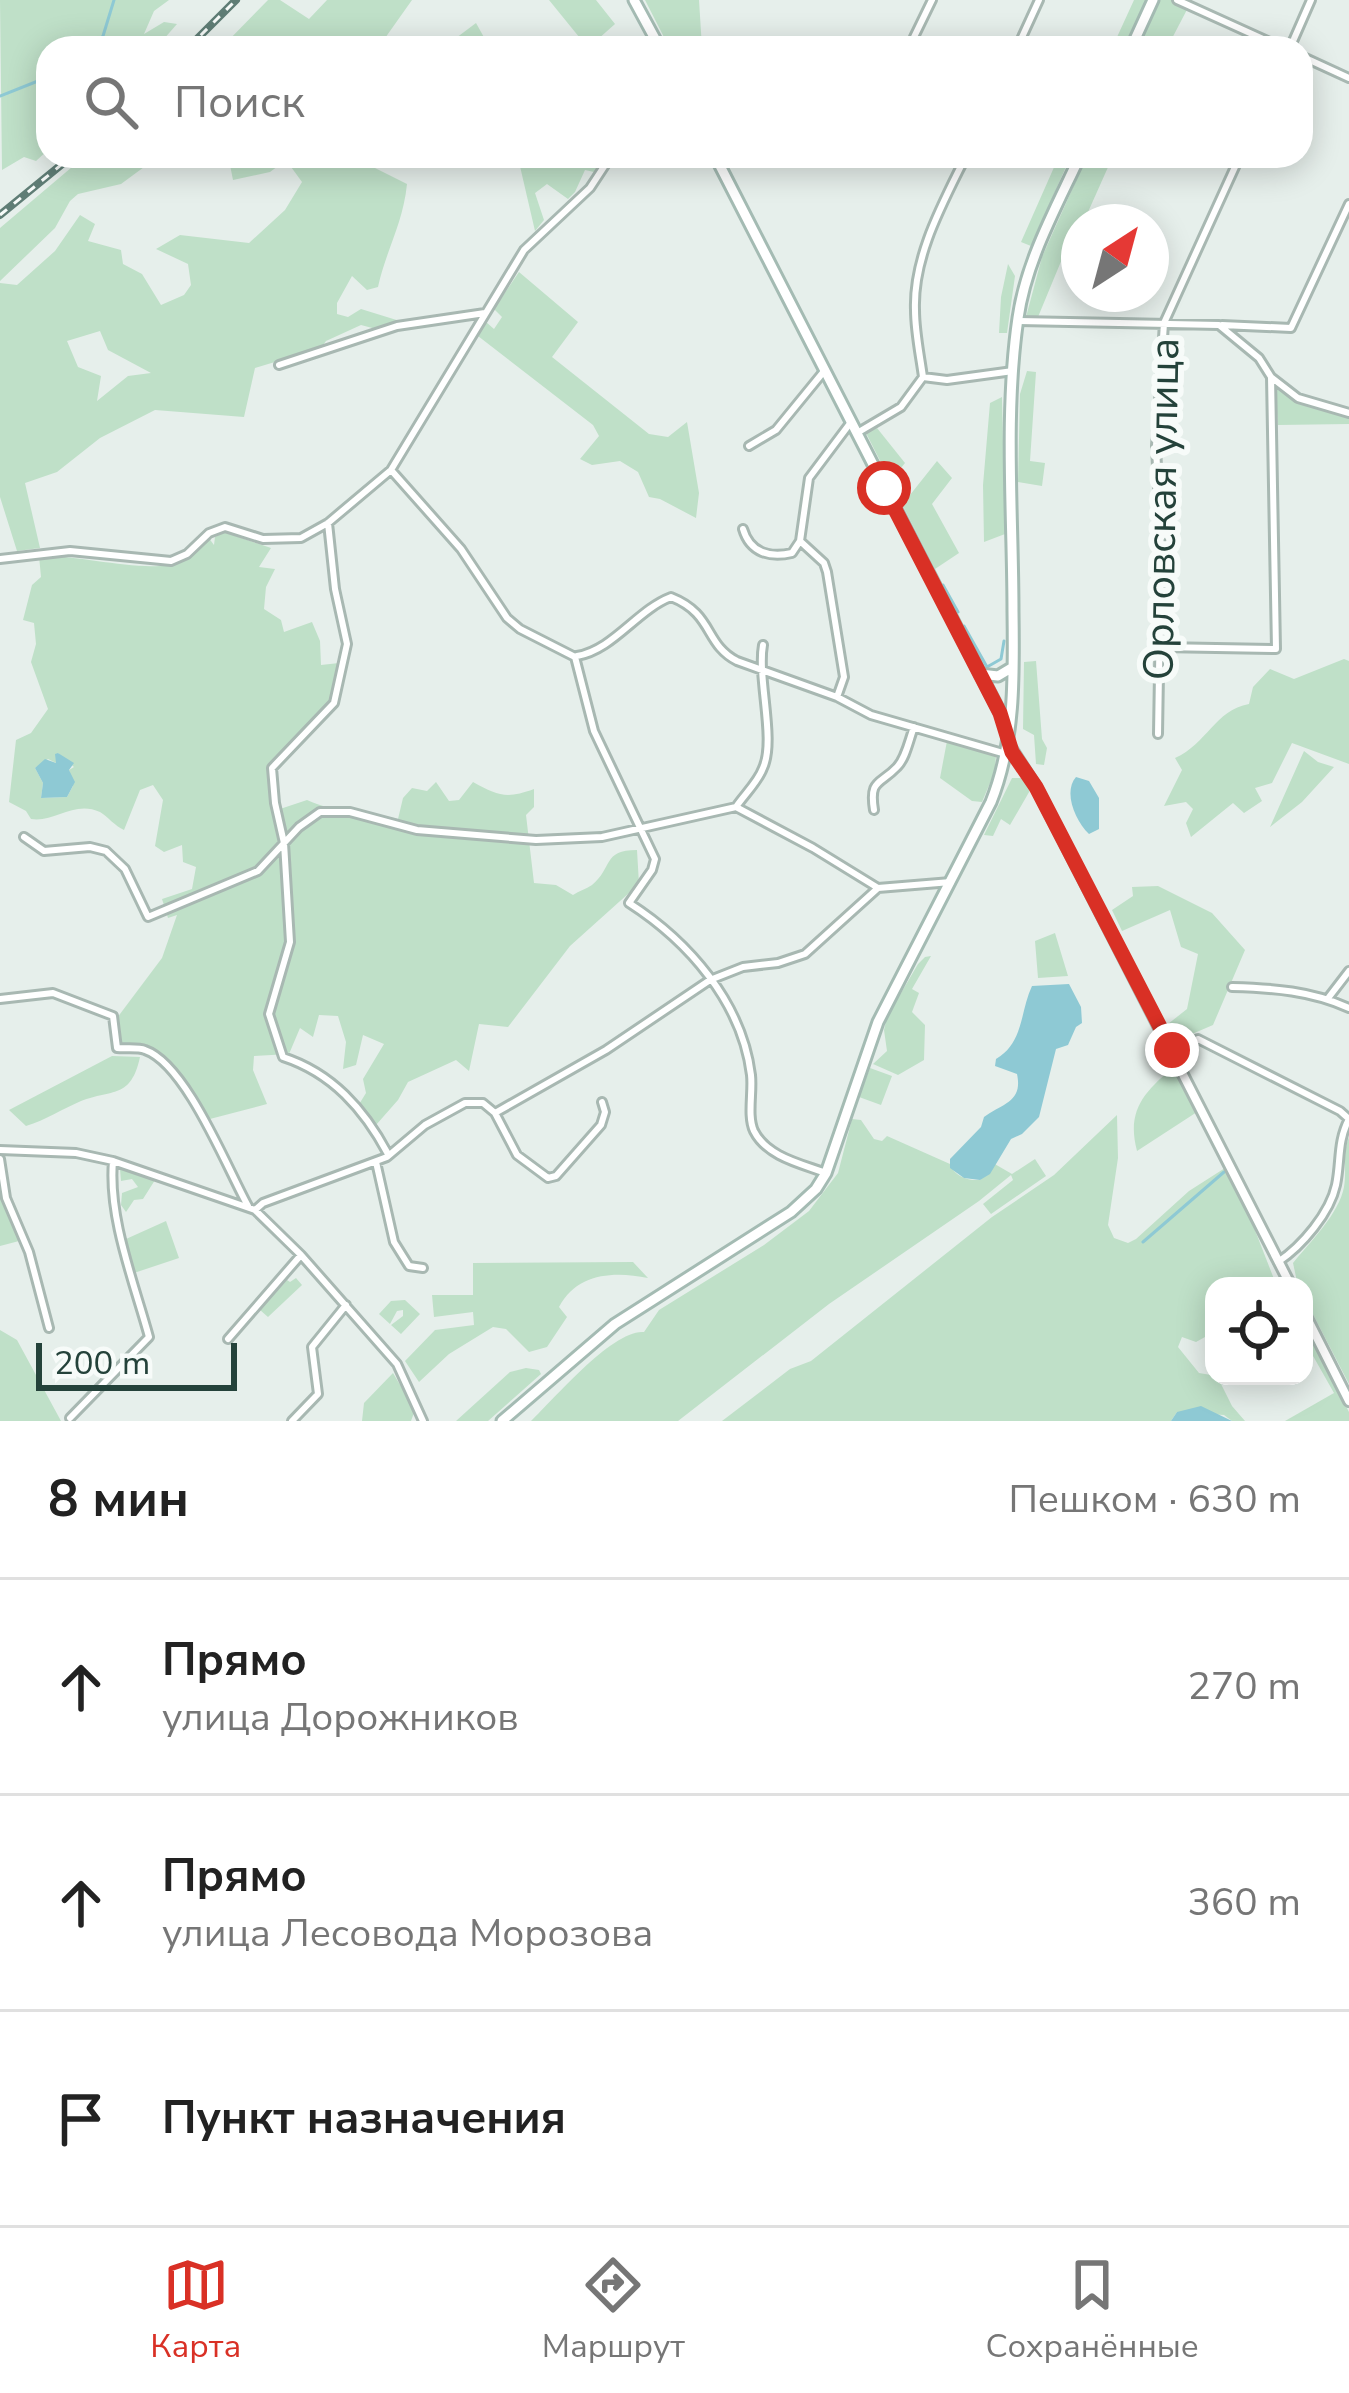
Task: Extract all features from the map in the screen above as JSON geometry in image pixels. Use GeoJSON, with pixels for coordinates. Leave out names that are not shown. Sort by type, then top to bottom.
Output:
{"type":"FeatureCollection","features":[{"type":"Feature","properties":{"kind":"main road"},"geometry":{"type":"LineString","coordinates":[[634,0],[654,36]]}},
{"type":"Feature","properties":{"kind":"main road"},"geometry":{"type":"LineString","coordinates":[[1136,36],[1153,0]]}},
{"type":"Feature","properties":{"kind":"main road"},"geometry":{"type":"LineString","coordinates":[[721,168],[980,674],[1008,743]]}},
{"type":"Feature","properties":{"kind":"main road"},"geometry":{"type":"LineString","coordinates":[[502,1421],[615,1324],[801,1204],[826,1173],[871,1039],[1003,770],[1013,668],[1017,321],[1035,255],[1075,168]]}},
{"type":"Feature","properties":{"kind":"main road"},"geometry":{"type":"LineString","coordinates":[[980,674],[998,676],[1013,668]]}},
{"type":"Feature","properties":{"kind":"street"},"geometry":{"type":"LineString","coordinates":[[914,36],[932,0]]}},
{"type":"Feature","properties":{"kind":"street"},"geometry":{"type":"LineString","coordinates":[[1022,36],[1039,0]]}},
{"type":"Feature","properties":{"kind":"street"},"geometry":{"type":"LineString","coordinates":[[1178,0],[1260,36]]}},
{"type":"Feature","properties":{"kind":"street"},"geometry":{"type":"LineString","coordinates":[[1293,36],[1311,0]]}},
{"type":"Feature","properties":{"kind":"street"},"geometry":{"type":"LineString","coordinates":[[1313,62],[1349,78]]}},
{"type":"Feature","properties":{"kind":"street"},"geometry":{"type":"LineString","coordinates":[[0,559],[70,551],[171,561],[225,527],[283,541],[328,524],[391,470],[524,250],[581,197],[602,168]]}},
{"type":"Feature","properties":{"kind":"street"},"geometry":{"type":"LineString","coordinates":[[742,529],[750,544],[764,554],[792,553],[800,542],[809,478],[854,427],[901,407],[922,377],[914,310],[918,278],[940,209],[960,168]]}},
{"type":"Feature","properties":{"kind":"street","name":"Орловская улица"},"geometry":{"type":"LineString","coordinates":[[1158,734],[1161,551],[1156,446],[1164,323],[1235,168]]}},
{"type":"Feature","properties":{"kind":"street"},"geometry":{"type":"LineString","coordinates":[[1017,321],[1291,328],[1349,204]]}},
{"type":"Feature","properties":{"kind":"street"},"geometry":{"type":"LineString","coordinates":[[279,365],[397,326],[489,312]]}},
{"type":"Feature","properties":{"kind":"street"},"geometry":{"type":"LineString","coordinates":[[1219,325],[1298,398],[1349,413]]}},
{"type":"Feature","properties":{"kind":"street"},"geometry":{"type":"LineString","coordinates":[[749,446],[776,430],[825,370]]}},
{"type":"Feature","properties":{"kind":"street"},"geometry":{"type":"LineString","coordinates":[[922,377],[947,380],[1013,371]]}},
{"type":"Feature","properties":{"kind":"street"},"geometry":{"type":"LineString","coordinates":[[1160,647],[1276,649],[1271,377]]}},
{"type":"Feature","properties":{"kind":"street"},"geometry":{"type":"LineString","coordinates":[[391,470],[461,549],[507,618],[575,657],[585,656],[671,597],[692,606],[722,653],[871,715],[914,728],[1008,743],[1036,787],[1286,1277]]}},
{"type":"Feature","properties":{"kind":"street"},"geometry":{"type":"LineString","coordinates":[[328,524],[346,644],[334,703],[272,768],[284,843],[290,942],[269,1014],[283,1057],[314,1067],[349,1097],[389,1155]]}},
{"type":"Feature","properties":{"kind":"street"},"geometry":{"type":"LineString","coordinates":[[800,542],[824,563],[827,572],[844,677],[837,697]]}},
{"type":"Feature","properties":{"kind":"street"},"geometry":{"type":"LineString","coordinates":[[736,807],[763,769],[766,754],[763,645]]}},
{"type":"Feature","properties":{"kind":"street"},"geometry":{"type":"LineString","coordinates":[[575,657],[594,731],[655,859],[629,903],[688,949],[728,1006],[751,1076],[753,1130],[788,1160],[826,1173]]}},
{"type":"Feature","properties":{"kind":"street"},"geometry":{"type":"LineString","coordinates":[[874,810],[877,780],[896,769],[914,728]]}},
{"type":"Feature","properties":{"kind":"street"},"geometry":{"type":"LineString","coordinates":[[1003,770],[1011,765],[1025,772]]}},
{"type":"Feature","properties":{"kind":"street"},"geometry":{"type":"LineString","coordinates":[[24,837],[44,850],[91,847],[106,851],[125,869],[148,917],[251,875],[320,812],[350,812],[417,830],[498,840],[602,837],[736,807],[878,888],[951,882]]}},
{"type":"Feature","properties":{"kind":"street"},"geometry":{"type":"LineString","coordinates":[[495,1113],[606,1050],[710,980],[743,967],[805,954],[878,888]]}},
{"type":"Feature","properties":{"kind":"street"},"geometry":{"type":"LineString","coordinates":[[1328,998],[1349,971]]}},
{"type":"Feature","properties":{"kind":"street"},"geometry":{"type":"LineString","coordinates":[[1232,987],[1276,988],[1328,998],[1349,1008]]}},
{"type":"Feature","properties":{"kind":"street"},"geometry":{"type":"LineString","coordinates":[[0,999],[53,993],[66,997],[113,1016],[117,1048],[145,1050],[165,1063],[184,1087],[252,1208],[301,1255],[397,1364],[423,1421]]}},
{"type":"Feature","properties":{"kind":"street"},"geometry":{"type":"LineString","coordinates":[[1172,1050],[1198,1040],[1349,1119],[1339,1145],[1335,1191],[1328,1206],[1299,1245],[1278,1262]]}},
{"type":"Feature","properties":{"kind":"street"},"geometry":{"type":"LineString","coordinates":[[49,1328],[29,1252],[6,1198],[0,1154],[76,1153],[252,1208],[376,1162],[425,1125],[465,1103],[483,1103],[495,1113],[518,1155],[548,1178],[556,1176],[601,1125],[602,1102]]}},
{"type":"Feature","properties":{"kind":"street"},"geometry":{"type":"LineString","coordinates":[[70,1418],[148,1337],[120,1226],[113,1161]]}},
{"type":"Feature","properties":{"kind":"street"},"geometry":{"type":"LineString","coordinates":[[376,1162],[394,1242],[409,1266],[423,1268]]}},
{"type":"Feature","properties":{"kind":"street"},"geometry":{"type":"LineString","coordinates":[[228,1340],[301,1255]]}},
{"type":"Feature","properties":{"kind":"street"},"geometry":{"type":"LineString","coordinates":[[292,1421],[318,1394],[312,1347],[346,1305]]}},
{"type":"Feature","properties":{"kind":"street"},"geometry":{"type":"LineString","coordinates":[[1313,1330],[1349,1402]]}},
{"type":"Feature","properties":{"kind":"green space"},"geometry":{"type":"Polygon","coordinates":[[[0,0],[169,0],[154,11],[144,34],[164,22],[177,24],[166,36],[36,36],[36,161],[24,157],[2,170],[0,0]]]}},
{"type":"Feature","properties":{"kind":"green space"},"geometry":{"type":"Polygon","coordinates":[[[268,0],[280,0],[309,19],[327,0],[412,0],[386,36],[233,36],[268,0]]]}},
{"type":"Feature","properties":{"kind":"green space"},"geometry":{"type":"Polygon","coordinates":[[[549,0],[596,0],[615,24],[602,36],[578,36],[549,0]]]}},
{"type":"Feature","properties":{"kind":"green space"},"geometry":{"type":"Polygon","coordinates":[[[645,0],[699,0],[701,36],[663,36],[645,0]]]}},
{"type":"Feature","properties":{"kind":"green space"},"geometry":{"type":"Polygon","coordinates":[[[1134,0],[1146,0],[1129,36],[1118,36],[1134,0]]]}},
{"type":"Feature","properties":{"kind":"green space"},"geometry":{"type":"Polygon","coordinates":[[[1159,0],[1192,0],[1173,36],[1143,36],[1159,0]]]}},
{"type":"Feature","properties":{"kind":"green space"},"geometry":{"type":"Polygon","coordinates":[[[476,23],[483,36],[459,36],[476,23]]]}},
{"type":"Feature","properties":{"kind":"green space"},"geometry":{"type":"Polygon","coordinates":[[[71,168],[143,168],[121,184],[78,194],[55,228],[0,281],[0,228],[71,168]]]}},
{"type":"Feature","properties":{"kind":"green space"},"geometry":{"type":"Polygon","coordinates":[[[231,168],[275,168],[270,172],[233,180],[231,168]]]}},
{"type":"Feature","properties":{"kind":"green space"},"geometry":{"type":"Polygon","coordinates":[[[292,168],[375,168],[407,184],[378,287],[367,290],[352,276],[337,303],[337,314],[348,317],[361,309],[403,322],[376,329],[361,325],[321,348],[255,368],[244,417],[155,410],[100,438],[57,472],[25,483],[40,548],[17,551],[0,497],[0,283],[17,285],[55,251],[80,215],[95,224],[88,241],[121,250],[123,264],[142,274],[161,305],[184,295],[191,285],[188,264],[156,249],[180,235],[249,243],[285,210],[302,182],[292,168]],[[100,331],[67,341],[78,367],[101,376],[97,401],[128,376],[151,373],[108,350],[100,331]]]}},
{"type":"Feature","properties":{"kind":"green space"},"geometry":{"type":"Polygon","coordinates":[[[520,168],[597,168],[585,170],[568,199],[547,184],[535,193],[544,220],[535,231],[520,168]]]}},
{"type":"Feature","properties":{"kind":"green space"},"geometry":{"type":"Polygon","coordinates":[[[1054,168],[1065,168],[1031,246],[1021,242],[1054,168]]]}},
{"type":"Feature","properties":{"kind":"green space"},"geometry":{"type":"Polygon","coordinates":[[[1082,168],[1108,168],[1092,204],[1066,204],[1082,168]]]}},
{"type":"Feature","properties":{"kind":"green space"},"geometry":{"type":"Polygon","coordinates":[[[1061,214],[1061,261],[1038,317],[1026,317],[1042,257],[1061,214]]]}},
{"type":"Feature","properties":{"kind":"green space"},"geometry":{"type":"Polygon","coordinates":[[[1008,264],[1015,276],[1007,333],[999,333],[1001,297],[1008,264]]]}},
{"type":"Feature","properties":{"kind":"green space"},"geometry":{"type":"Polygon","coordinates":[[[519,272],[578,322],[552,357],[649,434],[668,437],[687,422],[699,493],[696,518],[649,497],[638,472],[620,461],[592,465],[580,459],[599,436],[593,425],[478,336],[486,322],[494,329],[502,317],[494,309],[519,272]]]}},
{"type":"Feature","properties":{"kind":"green space"},"geometry":{"type":"Polygon","coordinates":[[[1027,371],[1036,372],[1030,461],[1045,463],[1042,486],[1018,482],[1020,394],[1027,371]]]}},
{"type":"Feature","properties":{"kind":"green space"},"geometry":{"type":"Polygon","coordinates":[[[1275,385],[1298,401],[1349,416],[1349,424],[1278,425],[1275,385]]]}},
{"type":"Feature","properties":{"kind":"green space"},"geometry":{"type":"Polygon","coordinates":[[[1002,397],[1005,534],[984,542],[990,403],[1002,397]]]}},
{"type":"Feature","properties":{"kind":"green space"},"geometry":{"type":"Polygon","coordinates":[[[877,428],[905,463],[893,478],[906,500],[937,461],[952,478],[932,504],[959,553],[935,569],[866,433],[877,428]]]}},
{"type":"Feature","properties":{"kind":"green space"},"geometry":{"type":"Polygon","coordinates":[[[224,532],[271,548],[259,567],[275,569],[266,587],[264,609],[281,620],[284,632],[312,622],[320,641],[321,665],[339,663],[331,704],[269,767],[274,811],[307,800],[398,819],[403,798],[412,788],[427,791],[436,782],[449,801],[459,800],[473,782],[503,795],[534,789],[534,807],[526,815],[534,883],[556,885],[573,895],[599,879],[618,853],[637,850],[639,884],[570,946],[508,1027],[479,1024],[469,1071],[456,1060],[408,1082],[376,1125],[358,1106],[366,1093],[363,1079],[384,1044],[363,1035],[356,1065],[343,1069],[346,1042],[338,1016],[319,1015],[313,1037],[300,1028],[289,1054],[254,1056],[253,1070],[267,1104],[206,1120],[186,1085],[157,1051],[119,1045],[117,1018],[162,958],[177,915],[168,918],[162,899],[192,889],[196,867],[183,862],[182,845],[164,852],[155,846],[163,800],[153,785],[140,790],[124,830],[91,809],[31,819],[9,802],[16,740],[31,733],[48,709],[31,662],[36,644],[34,623],[23,620],[32,585],[41,577],[39,556],[166,565],[184,560],[208,537],[214,545],[215,537],[224,532]],[[58,753],[56,763],[48,759],[35,768],[43,783],[41,798],[67,797],[73,786],[69,770],[74,767],[58,753]]]}},
{"type":"Feature","properties":{"kind":"green space"},"geometry":{"type":"Polygon","coordinates":[[[1036,661],[1042,739],[1047,748],[1044,765],[1036,764],[1034,735],[1023,729],[1024,662],[1036,661]]]}},
{"type":"Feature","properties":{"kind":"green space"},"geometry":{"type":"Polygon","coordinates":[[[1349,661],[1349,764],[1292,743],[1272,783],[1255,788],[1262,801],[1244,813],[1233,803],[1191,837],[1186,823],[1193,809],[1186,802],[1164,806],[1182,770],[1175,758],[1228,713],[1249,704],[1253,687],[1270,669],[1294,679],[1349,661]]]}},
{"type":"Feature","properties":{"kind":"green space"},"geometry":{"type":"Polygon","coordinates":[[[947,741],[996,754],[995,771],[982,802],[972,801],[940,778],[947,741]]]}},
{"type":"Feature","properties":{"kind":"green space"},"geometry":{"type":"Polygon","coordinates":[[[1304,751],[1334,767],[1302,802],[1270,827],[1304,751]]]}},
{"type":"Feature","properties":{"kind":"green space"},"geometry":{"type":"Polygon","coordinates":[[[1012,778],[1022,778],[1032,787],[1010,825],[1001,819],[993,836],[984,835],[1012,778]]]}},
{"type":"Feature","properties":{"kind":"green space"},"geometry":{"type":"Polygon","coordinates":[[[1158,886],[1212,913],[1245,950],[1213,1025],[1178,1040],[1168,1024],[1187,1009],[1198,954],[1181,947],[1170,910],[1122,931],[1112,910],[1133,896],[1132,887],[1158,886]]]}},
{"type":"Feature","properties":{"kind":"green space"},"geometry":{"type":"Polygon","coordinates":[[[1055,933],[1068,976],[1038,978],[1035,941],[1055,933]]]}},
{"type":"Feature","properties":{"kind":"green space"},"geometry":{"type":"Polygon","coordinates":[[[931,956],[912,989],[919,993],[912,1012],[925,1025],[924,1060],[898,1075],[873,1064],[887,1051],[887,1017],[918,964],[931,956]]]}},
{"type":"Feature","properties":{"kind":"green space"},"geometry":{"type":"Polygon","coordinates":[[[112,1056],[140,1057],[131,1080],[119,1090],[26,1126],[9,1110],[112,1056]]]}},
{"type":"Feature","properties":{"kind":"green space"},"geometry":{"type":"Polygon","coordinates":[[[1175,1066],[1197,1112],[1137,1151],[1136,1113],[1155,1084],[1175,1066]]]}},
{"type":"Feature","properties":{"kind":"green space"},"geometry":{"type":"Polygon","coordinates":[[[870,1068],[892,1076],[881,1105],[859,1097],[870,1068]]]}},
{"type":"Feature","properties":{"kind":"green space"},"geometry":{"type":"Polygon","coordinates":[[[1117,1115],[1118,1158],[1108,1225],[1114,1238],[1128,1243],[1189,1191],[1225,1168],[1273,1277],[1205,1277],[1205,1337],[1196,1342],[1182,1337],[1178,1347],[1205,1374],[1205,1385],[1222,1385],[1245,1421],[1177,1412],[1171,1421],[722,1421],[790,1369],[811,1361],[992,1217],[1054,1175],[1117,1115]]]}},
{"type":"Feature","properties":{"kind":"green space"},"geometry":{"type":"Polygon","coordinates":[[[852,1119],[861,1120],[874,1139],[882,1141],[887,1136],[950,1164],[966,1179],[980,1180],[993,1163],[1012,1174],[1035,1159],[1046,1176],[991,1214],[983,1204],[1013,1180],[1011,1175],[829,1304],[678,1421],[531,1421],[601,1353],[631,1334],[644,1332],[659,1310],[809,1211],[838,1173],[852,1119]]]}},
{"type":"Feature","properties":{"kind":"green space"},"geometry":{"type":"Polygon","coordinates":[[[1349,1137],[1349,1384],[1313,1314],[1313,1277],[1296,1277],[1293,1263],[1341,1197],[1349,1137]]]}},
{"type":"Feature","properties":{"kind":"green space"},"geometry":{"type":"Polygon","coordinates":[[[120,1169],[155,1180],[143,1199],[134,1200],[126,1212],[122,1193],[138,1187],[132,1179],[121,1181],[120,1169]]]}},
{"type":"Feature","properties":{"kind":"green space"},"geometry":{"type":"Polygon","coordinates":[[[0,1177],[19,1241],[0,1246],[0,1177]]]}},
{"type":"Feature","properties":{"kind":"green space"},"geometry":{"type":"Polygon","coordinates":[[[166,1221],[179,1258],[134,1273],[126,1239],[166,1221]]]}},
{"type":"Feature","properties":{"kind":"green space"},"geometry":{"type":"Polygon","coordinates":[[[633,1262],[648,1278],[598,1277],[576,1287],[559,1307],[567,1317],[547,1347],[529,1352],[506,1329],[493,1327],[449,1354],[419,1382],[405,1361],[435,1330],[474,1325],[473,1312],[434,1317],[432,1295],[473,1295],[473,1263],[633,1262]]]}},
{"type":"Feature","properties":{"kind":"green space"},"geometry":{"type":"Polygon","coordinates":[[[296,1278],[302,1285],[268,1317],[260,1310],[287,1280],[296,1278]]]}},
{"type":"Feature","properties":{"kind":"green space"},"geometry":{"type":"Polygon","coordinates":[[[405,1300],[420,1314],[401,1334],[391,1325],[403,1316],[403,1310],[397,1311],[390,1324],[379,1314],[391,1301],[405,1300]]]}},
{"type":"Feature","properties":{"kind":"green space"},"geometry":{"type":"Polygon","coordinates":[[[0,1330],[17,1340],[61,1421],[0,1421],[0,1330]]]}},
{"type":"Feature","properties":{"kind":"green space"},"geometry":{"type":"Polygon","coordinates":[[[1313,1343],[1349,1412],[1349,1421],[1285,1421],[1334,1393],[1313,1356],[1313,1343]]]}},
{"type":"Feature","properties":{"kind":"green space"},"geometry":{"type":"Polygon","coordinates":[[[526,1368],[541,1374],[488,1421],[456,1421],[510,1372],[526,1368]]]}},
{"type":"Feature","properties":{"kind":"green space"},"geometry":{"type":"Polygon","coordinates":[[[393,1373],[415,1410],[411,1421],[362,1421],[364,1403],[393,1373]]]}},
{"type":"Feature","properties":{"kind":"water"},"geometry":{"type":"Polygon","coordinates":[[[58,753],[74,763],[69,770],[75,782],[67,797],[41,798],[43,783],[35,768],[45,759],[56,763],[58,753]]]}},
{"type":"Feature","properties":{"kind":"water"},"geometry":{"type":"Polygon","coordinates":[[[1076,777],[1089,781],[1099,798],[1099,829],[1089,834],[1072,806],[1076,777]]]}},
{"type":"Feature","properties":{"kind":"water"},"geometry":{"type":"Polygon","coordinates":[[[1069,984],[1081,1007],[1082,1023],[1068,1045],[1056,1049],[1039,1117],[1011,1139],[990,1174],[980,1180],[964,1178],[950,1168],[950,1159],[981,1127],[984,1117],[1017,1091],[1017,1074],[995,1066],[996,1059],[1017,1035],[1032,986],[1069,984]]]}},
{"type":"Feature","properties":{"kind":"water"},"geometry":{"type":"Polygon","coordinates":[[[1201,1406],[1232,1421],[1171,1421],[1177,1412],[1201,1406]]]}},
{"type":"Feature","properties":{"kind":"waterway"},"geometry":{"type":"LineString","coordinates":[[103,36],[114,0]]}},
{"type":"Feature","properties":{"kind":"waterway"},"geometry":{"type":"LineString","coordinates":[[0,96],[36,82]]}},
{"type":"Feature","properties":{"kind":"waterway"},"geometry":{"type":"LineString","coordinates":[[943,585],[958,612]]}},
{"type":"Feature","properties":{"kind":"waterway"},"geometry":{"type":"LineString","coordinates":[[964,626],[987,667],[1001,659],[1004,641]]}},
{"type":"Feature","properties":{"kind":"waterway"},"geometry":{"type":"LineString","coordinates":[[1143,1242],[1224,1172]]}},
{"type":"Feature","properties":{"kind":"railway"},"geometry":{"type":"LineString","coordinates":[[200,36],[236,0]]}},
{"type":"Feature","properties":{"kind":"railway"},"geometry":{"type":"LineString","coordinates":[[0,215],[57,168]]}},
{"type":"Feature","properties":{"kind":"route"},"geometry":{"type":"LineString","coordinates":[[884,488],[1009,731],[1012,752],[1036,787],[1172,1050]]}}]}
